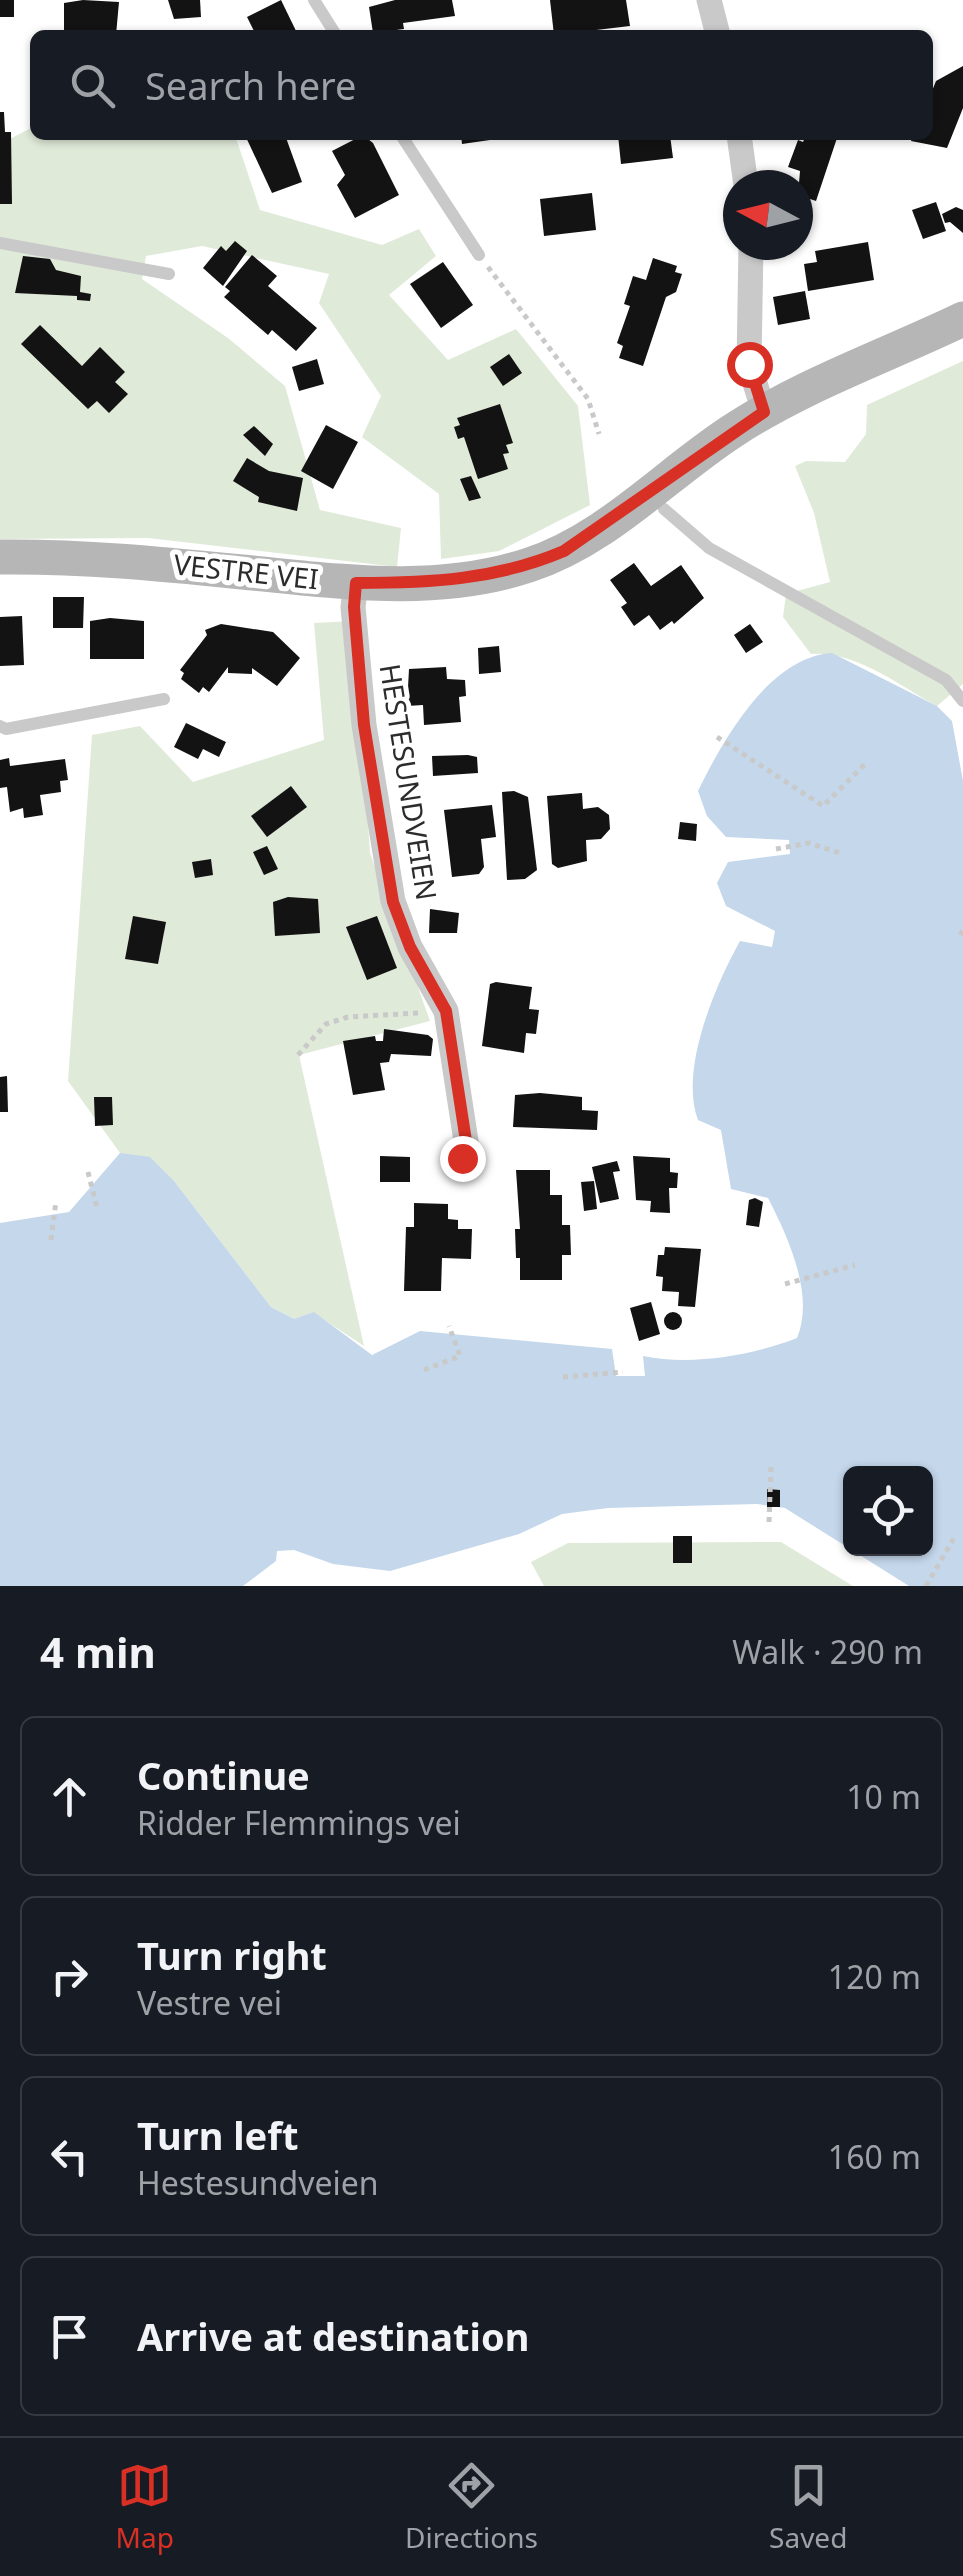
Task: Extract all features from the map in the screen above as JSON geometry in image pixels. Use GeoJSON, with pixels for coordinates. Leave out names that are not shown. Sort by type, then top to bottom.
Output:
{"type":"FeatureCollection","features":[{"type":"Feature","properties":{"kind":"street"},"geometry":{"type":"LineString","coordinates":[[709,0],[717,30]]}},
{"type":"Feature","properties":{"kind":"street"},"geometry":{"type":"LineString","coordinates":[[740,140],[744,170]]}},
{"type":"Feature","properties":{"kind":"street"},"geometry":{"type":"LineString","coordinates":[[752,260],[749,364],[764,412]]}},
{"type":"Feature","properties":{"kind":"street","name":"VESTRE VEI"},"geometry":{"type":"LineString","coordinates":[[0,557],[86,558],[356,583],[470,579],[546,559],[617,518],[714,444],[764,412],[963,319]]}},
{"type":"Feature","properties":{"kind":"street","name":"HESTESUNDVEIEN"},"geometry":{"type":"LineString","coordinates":[[356,583],[354,607],[364,725],[393,902],[410,947],[446,1011],[466,1141],[462,1158]]}},
{"type":"Feature","properties":{"kind":"lane"},"geometry":{"type":"LineString","coordinates":[[314,0],[333,30]]}},
{"type":"Feature","properties":{"kind":"lane"},"geometry":{"type":"LineString","coordinates":[[404,140],[479,255]]}},
{"type":"Feature","properties":{"kind":"lane"},"geometry":{"type":"LineString","coordinates":[[0,242],[169,274]]}},
{"type":"Feature","properties":{"kind":"lane"},"geometry":{"type":"LineString","coordinates":[[664,509],[709,548],[946,680],[963,701]]}},
{"type":"Feature","properties":{"kind":"lane"},"geometry":{"type":"LineString","coordinates":[[0,726],[6,729],[164,699]]}},
{"type":"Feature","properties":{"kind":"path"},"geometry":{"type":"LineString","coordinates":[[479,255],[588,398],[599,434]]}},
{"type":"Feature","properties":{"kind":"path"},"geometry":{"type":"LineString","coordinates":[[716,737],[823,806],[866,762]]}},
{"type":"Feature","properties":{"kind":"path"},"geometry":{"type":"LineString","coordinates":[[776,850],[809,843],[840,853]]}},
{"type":"Feature","properties":{"kind":"path"},"geometry":{"type":"LineString","coordinates":[[298,1055],[326,1024],[348,1017],[446,1011]]}},
{"type":"Feature","properties":{"kind":"path"},"geometry":{"type":"LineString","coordinates":[[88,1172],[97,1208]]}},
{"type":"Feature","properties":{"kind":"path"},"geometry":{"type":"LineString","coordinates":[[51,1240],[56,1201]]}},
{"type":"Feature","properties":{"kind":"path"},"geometry":{"type":"LineString","coordinates":[[784,1284],[855,1265]]}},
{"type":"Feature","properties":{"kind":"path"},"geometry":{"type":"LineString","coordinates":[[424,1370],[460,1356],[449,1326]]}},
{"type":"Feature","properties":{"kind":"path"},"geometry":{"type":"LineString","coordinates":[[563,1377],[623,1372]]}},
{"type":"Feature","properties":{"kind":"path"},"geometry":{"type":"LineString","coordinates":[[769,1522],[771,1467]]}},
{"type":"Feature","properties":{"kind":"path"},"geometry":{"type":"LineString","coordinates":[[926,1586],[954,1538]]}},
{"type":"Feature","properties":{"kind":"green space"},"geometry":{"type":"Polygon","coordinates":[[[30,129],[30,140],[237,140],[260,210],[382,245],[419,229],[436,256],[389,295],[448,360],[516,329],[578,406],[590,505],[499,551],[441,559],[439,494],[362,437],[381,396],[319,303],[329,274],[202,246],[146,256],[142,279],[228,338],[285,386],[320,510],[401,528],[397,567],[148,538],[0,539],[0,144],[30,129]]]}},
{"type":"Feature","properties":{"kind":"green space"},"geometry":{"type":"Polygon","coordinates":[[[963,361],[963,684],[937,706],[860,664],[811,654],[783,617],[786,594],[830,582],[814,513],[795,466],[806,461],[845,462],[866,434],[867,405],[963,361]]]}},
{"type":"Feature","properties":{"kind":"green space"},"geometry":{"type":"Polygon","coordinates":[[[354,621],[370,853],[430,1021],[299,1055],[364,1346],[314,1313],[294,1319],[271,1307],[174,1181],[120,1153],[68,1081],[92,735],[140,726],[193,782],[324,740],[314,623],[354,621]]]}},
{"type":"Feature","properties":{"kind":"green space"},"geometry":{"type":"Polygon","coordinates":[[[781,1542],[853,1586],[544,1586],[531,1562],[568,1543],[781,1542]]]}},
{"type":"Feature","properties":{"kind":"water"},"geometry":{"type":"Polygon","coordinates":[[[832,653],[937,706],[952,721],[963,781],[963,1586],[909,1586],[861,1556],[933,1556],[933,1466],[843,1466],[843,1545],[785,1508],[757,1504],[608,1508],[562,1514],[519,1534],[390,1571],[333,1564],[294,1550],[277,1551],[276,1561],[243,1586],[0,1586],[0,1223],[69,1212],[120,1153],[150,1157],[174,1181],[271,1307],[294,1319],[314,1312],[372,1355],[420,1331],[612,1349],[616,1376],[645,1376],[643,1356],[681,1360],[721,1358],[797,1338],[802,1321],[801,1285],[784,1230],[768,1198],[731,1189],[721,1130],[698,1120],[693,1100],[702,1029],[730,960],[740,941],[772,947],[775,931],[726,906],[717,883],[728,862],[790,854],[789,840],[726,837],[707,816],[698,791],[735,726],[769,685],[809,658],[832,653]]]}},
{"type":"Feature","properties":{"kind":"building"},"geometry":{"type":"Polygon","coordinates":[[[0,0],[14,0],[14,17],[0,17],[0,0]]]}},
{"type":"Feature","properties":{"kind":"building"},"geometry":{"type":"Polygon","coordinates":[[[168,0],[200,0],[201,17],[174,19],[168,0]]]}},
{"type":"Feature","properties":{"kind":"building"},"geometry":{"type":"Polygon","coordinates":[[[281,0],[296,30],[254,30],[247,17],[281,0]]]}},
{"type":"Feature","properties":{"kind":"building"},"geometry":{"type":"Polygon","coordinates":[[[395,0],[452,0],[455,16],[403,23],[404,29],[373,30],[369,7],[395,0]]]}},
{"type":"Feature","properties":{"kind":"building"},"geometry":{"type":"Polygon","coordinates":[[[550,0],[626,0],[630,26],[553,30],[550,0]]]}},
{"type":"Feature","properties":{"kind":"building"},"geometry":{"type":"Polygon","coordinates":[[[119,2],[116,30],[64,30],[64,3],[119,2]]]}},
{"type":"Feature","properties":{"kind":"building"},"geometry":{"type":"Polygon","coordinates":[[[963,66],[963,108],[947,148],[911,141],[933,140],[936,81],[963,66]]]}},
{"type":"Feature","properties":{"kind":"building"},"geometry":{"type":"Polygon","coordinates":[[[0,112],[4,112],[5,132],[11,132],[12,204],[0,204],[0,112]]]}},
{"type":"Feature","properties":{"kind":"building"},"geometry":{"type":"Polygon","coordinates":[[[247,140],[287,140],[302,182],[272,193],[247,140]]]}},
{"type":"Feature","properties":{"kind":"building"},"geometry":{"type":"Polygon","coordinates":[[[353,140],[369,140],[399,195],[355,218],[337,185],[345,175],[332,151],[353,140]]]}},
{"type":"Feature","properties":{"kind":"building"},"geometry":{"type":"Polygon","coordinates":[[[619,140],[671,140],[673,158],[621,164],[619,140]]]}},
{"type":"Feature","properties":{"kind":"building"},"geometry":{"type":"Polygon","coordinates":[[[798,140],[836,140],[816,201],[813,170],[788,167],[798,140]]]}},
{"type":"Feature","properties":{"kind":"building"},"geometry":{"type":"Polygon","coordinates":[[[592,193],[596,230],[544,236],[540,199],[592,193]]]}},
{"type":"Feature","properties":{"kind":"building"},"geometry":{"type":"Polygon","coordinates":[[[936,202],[946,231],[923,239],[912,210],[936,202]]]}},
{"type":"Feature","properties":{"kind":"building"},"geometry":{"type":"Polygon","coordinates":[[[956,207],[963,210],[963,233],[950,222],[945,223],[942,214],[956,207]]]}},
{"type":"Feature","properties":{"kind":"building"},"geometry":{"type":"Polygon","coordinates":[[[235,241],[247,251],[223,286],[203,268],[221,246],[226,251],[235,241]]]}},
{"type":"Feature","properties":{"kind":"building"},"geometry":{"type":"Polygon","coordinates":[[[868,242],[874,280],[808,291],[804,264],[817,262],[815,251],[868,242]]]}},
{"type":"Feature","properties":{"kind":"building"},"geometry":{"type":"Polygon","coordinates":[[[252,255],[277,276],[268,286],[317,328],[296,351],[272,330],[268,335],[224,297],[230,291],[225,287],[252,255]]]}},
{"type":"Feature","properties":{"kind":"building"},"geometry":{"type":"Polygon","coordinates":[[[23,256],[50,259],[56,270],[81,276],[80,292],[91,294],[90,301],[77,300],[77,296],[15,293],[23,256]]]}},
{"type":"Feature","properties":{"kind":"building"},"geometry":{"type":"Polygon","coordinates":[[[653,258],[677,266],[675,272],[682,274],[676,292],[666,297],[643,366],[619,358],[623,346],[617,343],[630,306],[624,304],[633,276],[646,280],[653,258]]]}},
{"type":"Feature","properties":{"kind":"building"},"geometry":{"type":"Polygon","coordinates":[[[443,262],[473,305],[441,328],[410,284],[443,262]]]}},
{"type":"Feature","properties":{"kind":"building"},"geometry":{"type":"Polygon","coordinates":[[[805,291],[810,319],[778,325],[773,297],[805,291]]]}},
{"type":"Feature","properties":{"kind":"building"},"geometry":{"type":"Polygon","coordinates":[[[40,325],[82,366],[100,347],[125,372],[115,382],[128,394],[109,413],[97,401],[88,409],[21,344],[40,325]]]}},
{"type":"Feature","properties":{"kind":"building"},"geometry":{"type":"Polygon","coordinates":[[[509,354],[522,373],[503,386],[490,367],[509,354]]]}},
{"type":"Feature","properties":{"kind":"building"},"geometry":{"type":"Polygon","coordinates":[[[317,359],[324,384],[299,391],[292,367],[317,359]]]}},
{"type":"Feature","properties":{"kind":"building"},"geometry":{"type":"Polygon","coordinates":[[[500,404],[513,443],[506,445],[509,453],[503,454],[508,469],[478,479],[464,437],[458,439],[454,427],[460,425],[457,418],[500,404]]]}},
{"type":"Feature","properties":{"kind":"building"},"geometry":{"type":"Polygon","coordinates":[[[326,425],[358,442],[333,489],[301,471],[326,425]]]}},
{"type":"Feature","properties":{"kind":"building"},"geometry":{"type":"Polygon","coordinates":[[[254,426],[273,444],[265,456],[243,435],[254,426]]]}},
{"type":"Feature","properties":{"kind":"building"},"geometry":{"type":"Polygon","coordinates":[[[247,458],[269,471],[303,478],[297,511],[258,502],[259,497],[233,481],[247,458]]]}},
{"type":"Feature","properties":{"kind":"building"},"geometry":{"type":"Polygon","coordinates":[[[471,476],[481,498],[469,501],[460,479],[471,476]]]}},
{"type":"Feature","properties":{"kind":"building"},"geometry":{"type":"Polygon","coordinates":[[[634,563],[651,586],[681,565],[704,598],[674,624],[672,621],[660,630],[649,615],[634,626],[621,607],[627,603],[610,580],[634,563]]]}},
{"type":"Feature","properties":{"kind":"building"},"geometry":{"type":"Polygon","coordinates":[[[53,597],[84,597],[83,628],[53,628],[53,597]]]}},
{"type":"Feature","properties":{"kind":"building"},"geometry":{"type":"Polygon","coordinates":[[[22,616],[24,665],[0,666],[0,617],[22,616]]]}},
{"type":"Feature","properties":{"kind":"building"},"geometry":{"type":"Polygon","coordinates":[[[90,621],[144,621],[144,659],[90,659],[90,621]]]}},
{"type":"Feature","properties":{"kind":"building"},"geometry":{"type":"Polygon","coordinates":[[[221,624],[273,632],[300,658],[277,686],[252,668],[252,674],[228,673],[228,667],[209,692],[203,687],[199,693],[181,679],[184,673],[180,670],[207,635],[205,630],[221,624]]]}},
{"type":"Feature","properties":{"kind":"building"},"geometry":{"type":"Polygon","coordinates":[[[750,624],[763,642],[746,653],[734,635],[750,624]]]}},
{"type":"Feature","properties":{"kind":"building"},"geometry":{"type":"Polygon","coordinates":[[[499,646],[501,672],[479,674],[478,648],[499,646]]]}},
{"type":"Feature","properties":{"kind":"building"},"geometry":{"type":"Polygon","coordinates":[[[446,667],[447,679],[465,680],[466,696],[459,697],[461,722],[424,725],[423,705],[407,706],[409,669],[446,667]]]}},
{"type":"Feature","properties":{"kind":"building"},"geometry":{"type":"Polygon","coordinates":[[[186,723],[226,742],[219,757],[203,749],[198,759],[174,747],[186,723]]]}},
{"type":"Feature","properties":{"kind":"building"},"geometry":{"type":"Polygon","coordinates":[[[432,756],[477,757],[478,773],[433,776],[432,756]]]}},
{"type":"Feature","properties":{"kind":"building"},"geometry":{"type":"Polygon","coordinates":[[[9,758],[10,766],[65,759],[68,780],[60,781],[61,792],[40,795],[43,815],[24,818],[23,808],[10,812],[7,787],[0,788],[0,760],[9,758]]]}},
{"type":"Feature","properties":{"kind":"building"},"geometry":{"type":"Polygon","coordinates":[[[291,786],[307,807],[267,837],[251,816],[291,786]]]}},
{"type":"Feature","properties":{"kind":"building"},"geometry":{"type":"Polygon","coordinates":[[[514,791],[528,797],[537,870],[525,879],[507,880],[502,792],[514,791]]]}},
{"type":"Feature","properties":{"kind":"building"},"geometry":{"type":"Polygon","coordinates":[[[582,793],[583,809],[598,807],[609,815],[610,829],[601,839],[586,840],[587,861],[558,868],[552,864],[547,796],[582,793]]]}},
{"type":"Feature","properties":{"kind":"building"},"geometry":{"type":"Polygon","coordinates":[[[492,805],[496,837],[481,839],[484,867],[479,874],[452,877],[444,810],[492,805]]]}},
{"type":"Feature","properties":{"kind":"building"},"geometry":{"type":"Polygon","coordinates":[[[680,822],[697,824],[696,841],[678,839],[680,822]]]}},
{"type":"Feature","properties":{"kind":"building"},"geometry":{"type":"Polygon","coordinates":[[[431,839],[435,872],[409,875],[405,842],[431,839]]]}},
{"type":"Feature","properties":{"kind":"building"},"geometry":{"type":"Polygon","coordinates":[[[267,846],[278,869],[264,875],[253,852],[267,846]]]}},
{"type":"Feature","properties":{"kind":"building"},"geometry":{"type":"Polygon","coordinates":[[[211,859],[213,875],[195,878],[192,862],[211,859]]]}},
{"type":"Feature","properties":{"kind":"building"},"geometry":{"type":"Polygon","coordinates":[[[288,897],[318,899],[320,933],[275,936],[273,902],[288,897]]]}},
{"type":"Feature","properties":{"kind":"building"},"geometry":{"type":"Polygon","coordinates":[[[430,909],[459,913],[457,933],[429,933],[430,909]]]}},
{"type":"Feature","properties":{"kind":"building"},"geometry":{"type":"Polygon","coordinates":[[[133,916],[166,922],[158,964],[125,959],[133,916]]]}},
{"type":"Feature","properties":{"kind":"building"},"geometry":{"type":"Polygon","coordinates":[[[377,916],[397,968],[367,980],[346,927],[377,916]]]}},
{"type":"Feature","properties":{"kind":"building"},"geometry":{"type":"Polygon","coordinates":[[[490,984],[532,987],[529,1009],[539,1010],[536,1034],[526,1033],[524,1053],[482,1046],[490,984]]]}},
{"type":"Feature","properties":{"kind":"building"},"geometry":{"type":"Polygon","coordinates":[[[384,1029],[428,1035],[433,1039],[431,1056],[391,1054],[389,1062],[380,1063],[385,1090],[353,1095],[343,1041],[375,1036],[376,1041],[383,1041],[384,1029]]]}},
{"type":"Feature","properties":{"kind":"building"},"geometry":{"type":"Polygon","coordinates":[[[7,1076],[8,1112],[0,1112],[0,1077],[7,1076]]]}},
{"type":"Feature","properties":{"kind":"building"},"geometry":{"type":"Polygon","coordinates":[[[515,1095],[582,1097],[582,1110],[598,1111],[597,1130],[513,1127],[515,1095]]]}},
{"type":"Feature","properties":{"kind":"building"},"geometry":{"type":"Polygon","coordinates":[[[94,1097],[112,1097],[113,1125],[95,1126],[94,1097]]]}},
{"type":"Feature","properties":{"kind":"building"},"geometry":{"type":"Polygon","coordinates":[[[380,1156],[410,1157],[410,1182],[380,1182],[380,1156]]]}},
{"type":"Feature","properties":{"kind":"building"},"geometry":{"type":"Polygon","coordinates":[[[633,1156],[670,1158],[670,1172],[678,1173],[677,1188],[669,1188],[670,1213],[650,1212],[651,1201],[636,1200],[633,1156]]]}},
{"type":"Feature","properties":{"kind":"building"},"geometry":{"type":"Polygon","coordinates":[[[617,1161],[620,1171],[613,1172],[619,1199],[600,1203],[592,1167],[617,1161]]]}},
{"type":"Feature","properties":{"kind":"building"},"geometry":{"type":"Polygon","coordinates":[[[516,1170],[550,1170],[550,1195],[562,1195],[562,1225],[570,1225],[571,1255],[562,1255],[562,1280],[520,1280],[520,1258],[516,1258],[515,1229],[520,1229],[516,1170]]]}},
{"type":"Feature","properties":{"kind":"building"},"geometry":{"type":"Polygon","coordinates":[[[594,1181],[597,1209],[584,1211],[581,1182],[594,1181]]]}},
{"type":"Feature","properties":{"kind":"building"},"geometry":{"type":"Polygon","coordinates":[[[749,1200],[763,1202],[759,1227],[746,1225],[749,1200]]]}},
{"type":"Feature","properties":{"kind":"building"},"geometry":{"type":"Polygon","coordinates":[[[414,1203],[448,1204],[448,1219],[458,1220],[458,1229],[472,1229],[471,1259],[442,1258],[441,1291],[404,1291],[406,1227],[414,1227],[414,1203]]]}},
{"type":"Feature","properties":{"kind":"building"},"geometry":{"type":"Polygon","coordinates":[[[665,1247],[701,1249],[695,1307],[678,1306],[679,1292],[662,1291],[663,1277],[656,1276],[658,1255],[664,1255],[665,1247]]]}},
{"type":"Feature","properties":{"kind":"building"},"geometry":{"type":"Polygon","coordinates":[[[651,1302],[660,1334],[639,1341],[630,1308],[651,1302]]]}},
{"type":"Feature","properties":{"kind":"building"},"geometry":{"type":"Polygon","coordinates":[[[673,1312],[680,1314],[680,1328],[673,1330],[666,1328],[664,1321],[666,1314],[673,1312]]]}},
{"type":"Feature","properties":{"kind":"building"},"geometry":{"type":"Polygon","coordinates":[[[767,1489],[780,1490],[780,1507],[767,1507],[767,1489]]]}},
{"type":"Feature","properties":{"kind":"building"},"geometry":{"type":"Polygon","coordinates":[[[673,1536],[692,1536],[692,1563],[673,1563],[673,1536]]]}},
{"type":"Feature","properties":{"kind":"route"},"geometry":{"type":"LineString","coordinates":[[462,1158],[466,1141],[446,1011],[410,947],[393,902],[364,725],[354,607],[356,583],[432,584],[470,579],[527,566],[564,551],[617,518],[730,432],[764,412],[749,364]]}}]}
